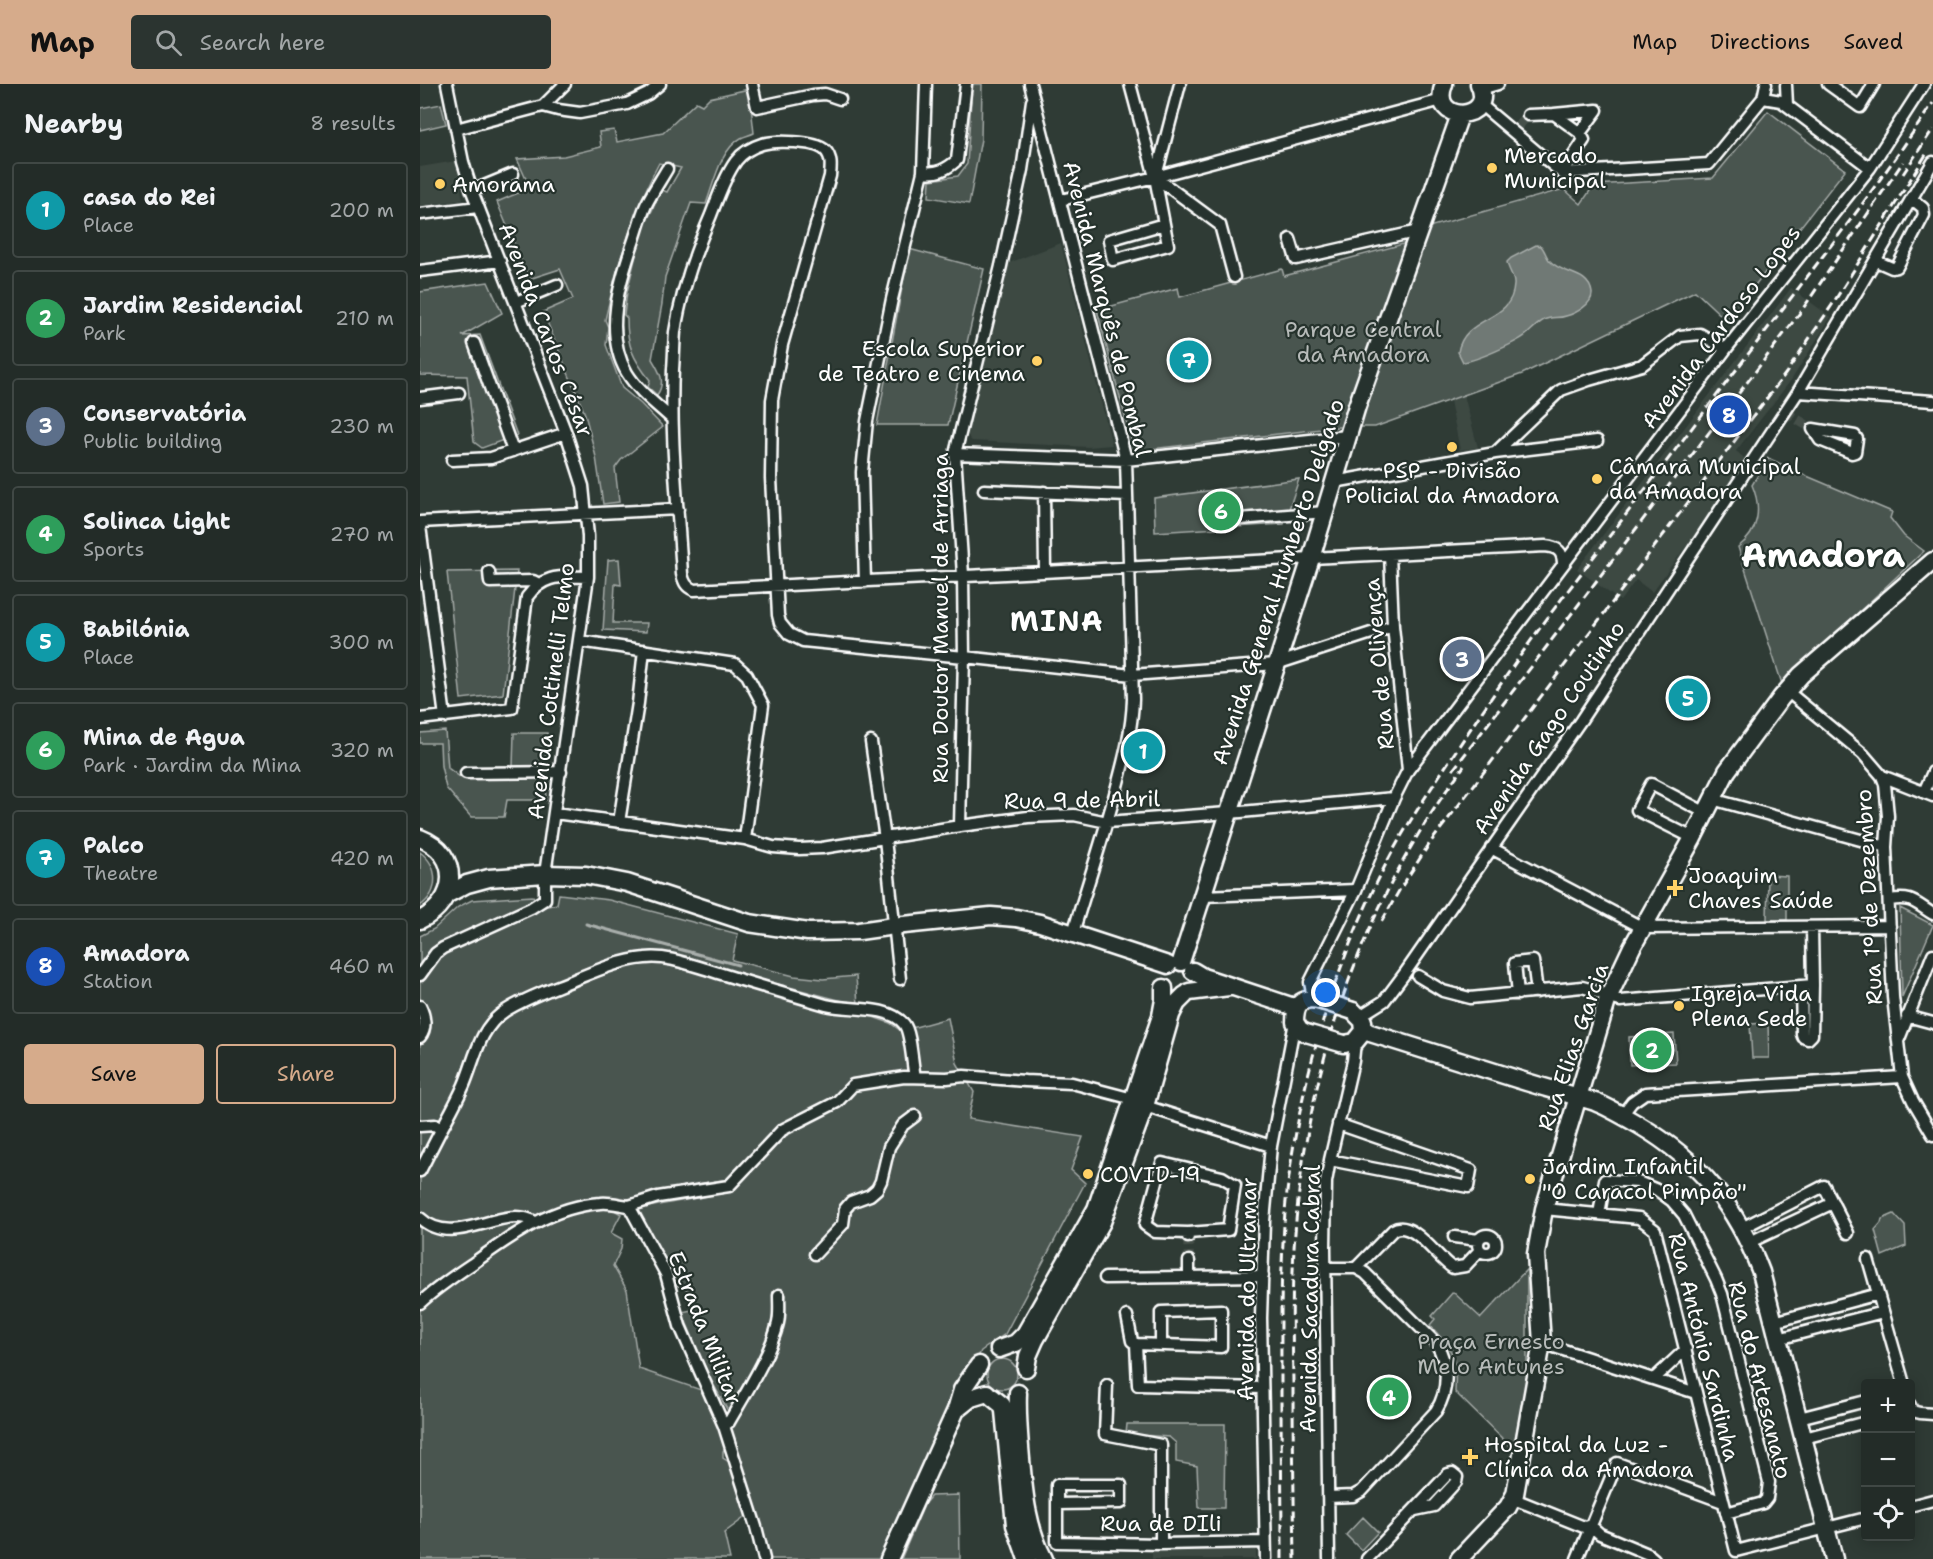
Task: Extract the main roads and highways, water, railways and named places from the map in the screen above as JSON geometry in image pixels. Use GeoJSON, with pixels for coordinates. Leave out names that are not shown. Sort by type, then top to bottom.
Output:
{"type":"FeatureCollection","features":[{"type":"Feature","properties":{"kind":"waterway"},"geometry":{"type":"LineString","coordinates":[[586,924],[738,965]]}},
{"type":"Feature","properties":{"kind":"tunnel"},"geometry":{"type":"LineString","coordinates":[[1518,126],[1528,115]]}},
{"type":"Feature","properties":{"kind":"tunnel"},"geometry":{"type":"LineString","coordinates":[[1785,412],[1813,429]]}},
{"type":"Feature","properties":{"kind":"tunnel"},"geometry":{"type":"LineString","coordinates":[[1188,1237],[1189,1261]]}},
{"type":"Feature","properties":{"kind":"railway"},"geometry":{"type":"LineString","coordinates":[[1282,1559],[1281,1296],[1286,1201],[1291,1159],[1319,1036],[1331,995],[1361,916],[1387,862],[1415,814],[1527,646],[1858,210],[1933,103]]}},
{"type":"Feature","properties":{"kind":"railway"},"geometry":{"type":"LineString","coordinates":[[1903,174],[1933,129]]}},
{"type":"Feature","properties":{"kind":"railway"},"geometry":{"type":"LineString","coordinates":[[1382,921],[1430,843],[1786,373],[1832,305],[1927,153]]}},
{"type":"Feature","properties":{"kind":"railway"},"geometry":{"type":"LineString","coordinates":[[1453,770],[1802,310],[1903,162]]}},
{"type":"Feature","properties":{"kind":"railway"},"geometry":{"type":"LineString","coordinates":[[1295,1559],[1292,1314],[1294,1246],[1306,1143],[1317,1085],[1333,1028],[1374,918],[1401,865],[1464,766]]}},
{"type":"Feature","properties":{"kind":"place","name":"Mercado Municipal"},"geometry":{"type":"Point","coordinates":[1492,168]}},
{"type":"Feature","properties":{"kind":"place","name":"Amorama"},"geometry":{"type":"Point","coordinates":[440,184]}},
{"type":"Feature","properties":{"kind":"place","name":"Palco"},"geometry":{"type":"Point","coordinates":[1189,360]}},
{"type":"Feature","properties":{"kind":"place","name":"Escola Superior de Teatro e Cinema"},"geometry":{"type":"Point","coordinates":[1037,361]}},
{"type":"Feature","properties":{"kind":"place","name":"Amadora"},"geometry":{"type":"Point","coordinates":[1729,415]}},
{"type":"Feature","properties":{"kind":"place","name":"PSP - Divisão Policial da Amadora"},"geometry":{"type":"Point","coordinates":[1452,447]}},
{"type":"Feature","properties":{"kind":"place","name":"Câmara Municipal da Amadora"},"geometry":{"type":"Point","coordinates":[1597,479]}},
{"type":"Feature","properties":{"kind":"place","name":"Mina de Agua"},"geometry":{"type":"Point","coordinates":[1221,511]}},
{"type":"Feature","properties":{"kind":"place","name":"Conservatória"},"geometry":{"type":"Point","coordinates":[1462,659]}},
{"type":"Feature","properties":{"kind":"place","name":"Babilónia"},"geometry":{"type":"Point","coordinates":[1688,698]}},
{"type":"Feature","properties":{"kind":"place","name":"casa do Rei"},"geometry":{"type":"Point","coordinates":[1143,751]}},
{"type":"Feature","properties":{"kind":"place","name":"Joaquim Chaves Saúde"},"geometry":{"type":"Point","coordinates":[1675,888]}},
{"type":"Feature","properties":{"kind":"place","name":"Igreja Vida Plena Sede"},"geometry":{"type":"Point","coordinates":[1679,1006]}},
{"type":"Feature","properties":{"kind":"place","name":"Jardim Residencial"},"geometry":{"type":"Point","coordinates":[1652,1050]}},
{"type":"Feature","properties":{"kind":"place","name":"COVID-19"},"geometry":{"type":"Point","coordinates":[1088,1174]}},
{"type":"Feature","properties":{"kind":"place","name":"Jardim Infantil \"O Caracol Pimpão\""},"geometry":{"type":"Point","coordinates":[1530,1179]}},
{"type":"Feature","properties":{"kind":"place","name":"Solinca Light"},"geometry":{"type":"Point","coordinates":[1389,1397]}},
{"type":"Feature","properties":{"kind":"place","name":"Hospital da Luz - Clínica da Amadora"},"geometry":{"type":"Point","coordinates":[1470,1457]}},
{"type":"Feature","properties":{"kind":"district","name":"Amadora"},"geometry":{"type":"Point","coordinates":[1823,555]}},
{"type":"Feature","properties":{"kind":"district","name":"MINA"},"geometry":{"type":"Point","coordinates":[1057,621]}},
{"type":"Feature","properties":{"kind":"park label","name":"Parque Central da Amadora"},"geometry":{"type":"Point","coordinates":[1363,342]}},
{"type":"Feature","properties":{"kind":"park label","name":"Praça Ernesto Melo Antunes"},"geometry":{"type":"Point","coordinates":[1491,1354]}}]}
